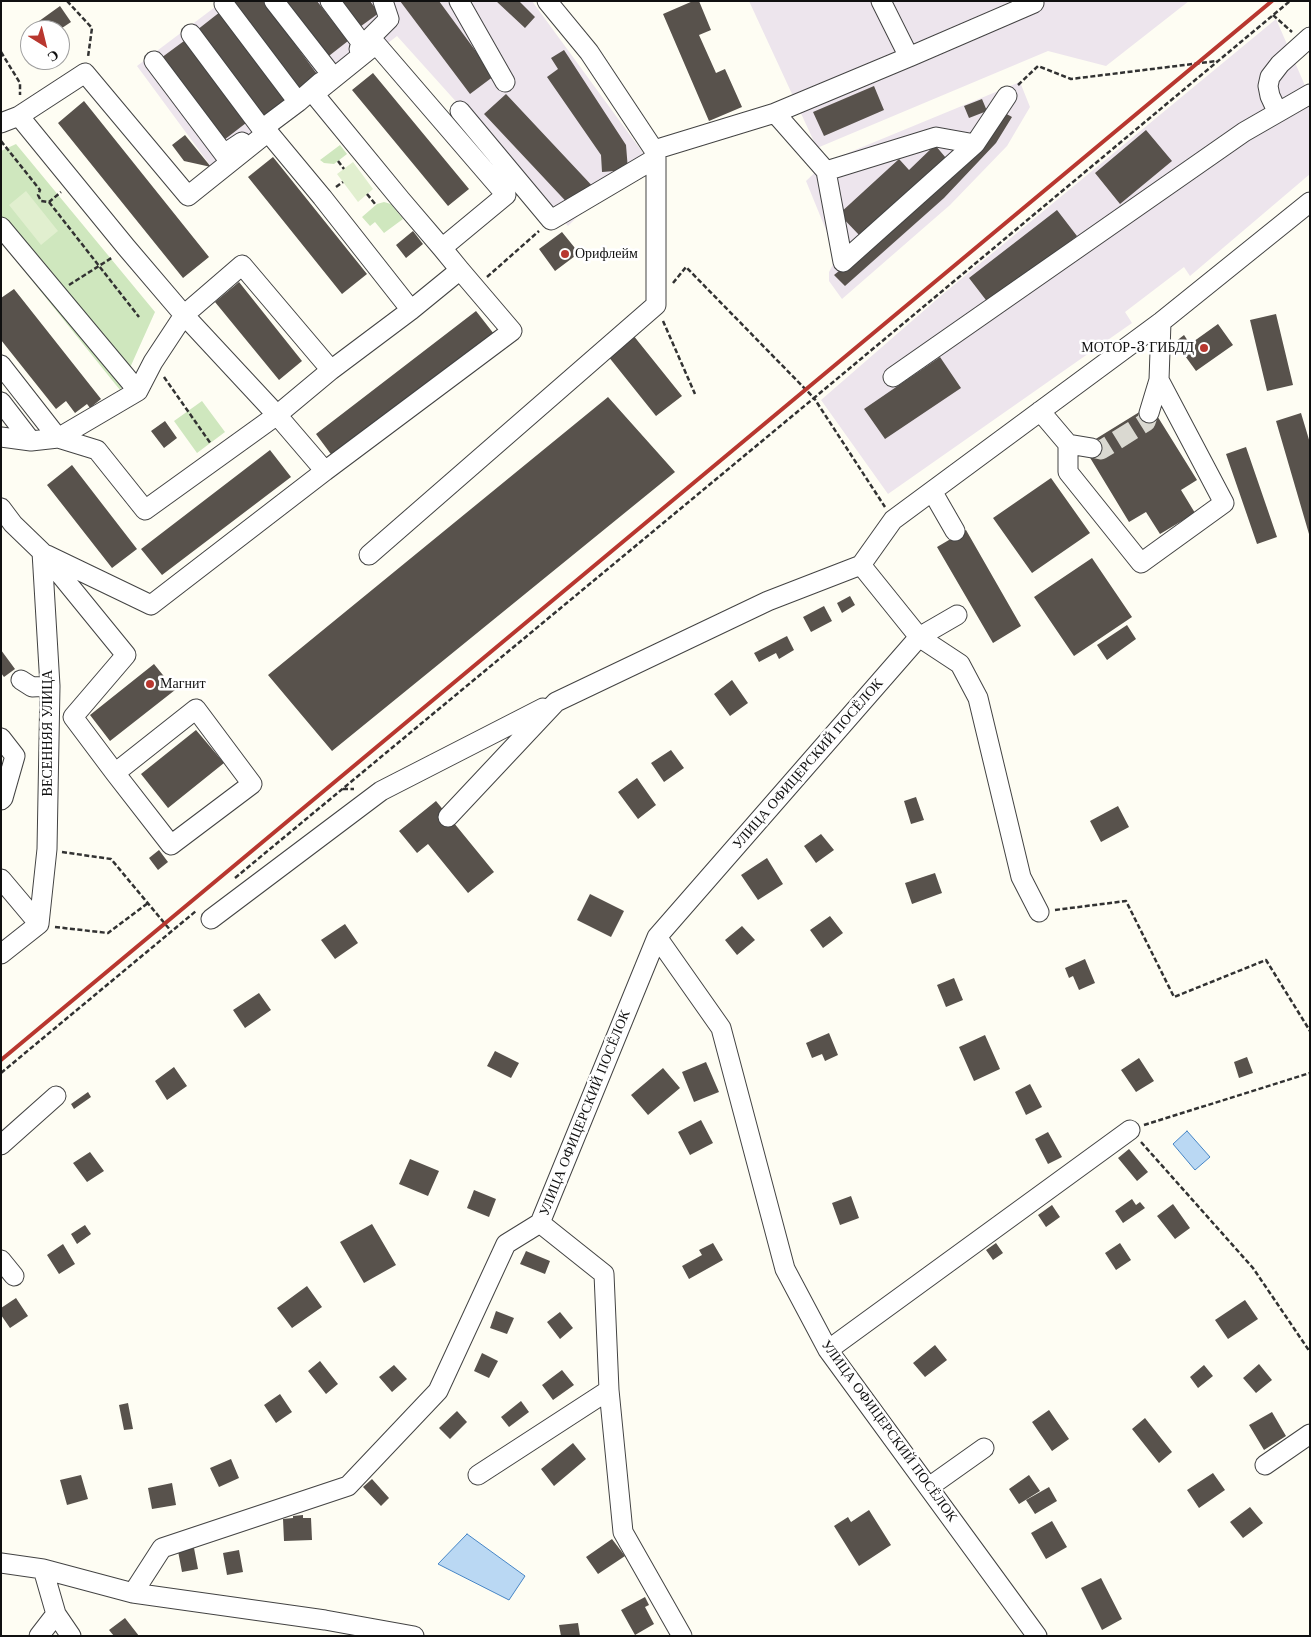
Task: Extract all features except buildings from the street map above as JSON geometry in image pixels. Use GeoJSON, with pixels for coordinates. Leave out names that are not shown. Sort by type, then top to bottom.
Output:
{"type":"FeatureCollection","features":[{"type":"Feature","properties":{"kind":"street"},"geometry":{"type":"LineString","coordinates":[[274,1],[331,74]]}},
{"type":"Feature","properties":{"kind":"street"},"geometry":{"type":"LineString","coordinates":[[330,1],[363,45]]}},
{"type":"Feature","properties":{"kind":"street"},"geometry":{"type":"LineString","coordinates":[[306,98],[389,19],[384,1]]}},
{"type":"Feature","properties":{"kind":"street"},"geometry":{"type":"LineString","coordinates":[[459,1],[505,82]]}},
{"type":"Feature","properties":{"kind":"street"},"geometry":{"type":"LineString","coordinates":[[369,555],[656,305],[655,154],[589,52],[547,1]]}},
{"type":"Feature","properties":{"kind":"street"},"geometry":{"type":"LineString","coordinates":[[881,1],[909,57]]}},
{"type":"Feature","properties":{"kind":"street"},"geometry":{"type":"LineString","coordinates":[[460,111],[551,220],[655,154],[775,113],[1034,3]]}},
{"type":"Feature","properties":{"kind":"street"},"geometry":{"type":"LineString","coordinates":[[1,508],[7,528],[42,552],[151,605],[325,471],[512,331],[442,248],[224,4]]}},
{"type":"Feature","properties":{"kind":"street"},"geometry":{"type":"LineString","coordinates":[[191,34],[265,131],[322,197],[410,310]]}},
{"type":"Feature","properties":{"kind":"street"},"geometry":{"type":"LineString","coordinates":[[1277,111],[1268,86],[1270,77],[1303,35]]}},
{"type":"Feature","properties":{"kind":"street"},"geometry":{"type":"LineString","coordinates":[[1,123],[19,116],[85,74],[188,196],[265,131],[376,44],[506,195],[442,248]]}},
{"type":"Feature","properties":{"kind":"street"},"geometry":{"type":"LineString","coordinates":[[154,60],[224,154],[265,131]]}},
{"type":"Feature","properties":{"kind":"street"},"geometry":{"type":"LineString","coordinates":[[893,377],[1244,132],[1277,111],[1310,94]]}},
{"type":"Feature","properties":{"kind":"street"},"geometry":{"type":"LineString","coordinates":[[775,113],[826,171],[843,262],[975,144],[1007,96]]}},
{"type":"Feature","properties":{"kind":"street"},"geometry":{"type":"LineString","coordinates":[[19,116],[184,315],[277,415],[325,471]]}},
{"type":"Feature","properties":{"kind":"street"},"geometry":{"type":"LineString","coordinates":[[826,171],[936,137],[975,144]]}},
{"type":"Feature","properties":{"kind":"street"},"geometry":{"type":"LineString","coordinates":[[206,913],[380,791],[556,702],[768,601],[861,565],[893,520],[1161,322],[1310,202]]}},
{"type":"Feature","properties":{"kind":"street"},"geometry":{"type":"LineString","coordinates":[[1,226],[138,391]]}},
{"type":"Feature","properties":{"kind":"street"},"geometry":{"type":"LineString","coordinates":[[58,438],[138,391],[153,362],[184,315],[242,265],[331,370]]}},
{"type":"Feature","properties":{"kind":"street"},"geometry":{"type":"LineString","coordinates":[[1,437],[31,440],[58,438],[97,450],[145,510],[277,415],[331,370],[460,270]]}},
{"type":"Feature","properties":{"kind":"street"},"geometry":{"type":"LineString","coordinates":[[1149,413],[1159,380],[1161,322]]}},
{"type":"Feature","properties":{"kind":"street"},"geometry":{"type":"LineString","coordinates":[[1,364],[58,438]]}},
{"type":"Feature","properties":{"kind":"street"},"geometry":{"type":"LineString","coordinates":[[1068,444],[1068,472],[1141,563],[1224,503],[1159,380]]}},
{"type":"Feature","properties":{"kind":"street"},"geometry":{"type":"LineString","coordinates":[[1,402],[31,440]]}},
{"type":"Feature","properties":{"kind":"street"},"geometry":{"type":"LineString","coordinates":[[1040,411],[1068,444],[1092,448]]}},
{"type":"Feature","properties":{"kind":"street"},"geometry":{"type":"LineString","coordinates":[[932,491],[955,531]]}},
{"type":"Feature","properties":{"kind":"street"},"geometry":{"type":"LineString","coordinates":[[42,552],[126,655],[73,717],[115,773],[171,845],[252,784],[196,709],[115,773]]}},
{"type":"Feature","properties":{"kind":"street","name":"ВЕСЕННЯЯ УЛИЦА"},"geometry":{"type":"LineString","coordinates":[[39,924],[47,849],[50,686],[42,552]]}},
{"type":"Feature","properties":{"kind":"street"},"geometry":{"type":"LineString","coordinates":[[861,565],[919,637],[960,664],[978,698],[1021,877],[1039,912]]}},
{"type":"Feature","properties":{"kind":"street","name":"УЛИЦА ОФИЦЕРСКИЙ ПОСЁЛОК"},"geometry":{"type":"LineString","coordinates":[[133,1593],[162,1548],[348,1486],[438,1391],[506,1244],[540,1223],[658,937],[919,637],[957,615]]}},
{"type":"Feature","properties":{"kind":"street"},"geometry":{"type":"LineString","coordinates":[[21,680],[32,687],[50,686]]}},
{"type":"Feature","properties":{"kind":"street"},"geometry":{"type":"LineString","coordinates":[[448,817],[556,702]]}},
{"type":"Feature","properties":{"kind":"street"},"geometry":{"type":"LineString","coordinates":[[1,738],[16,756],[1,800]]}},
{"type":"Feature","properties":{"kind":"street"},"geometry":{"type":"LineString","coordinates":[[1,879],[39,924],[1,954]]}},
{"type":"Feature","properties":{"kind":"street","name":"УЛИЦА ОФИЦЕРСКИЙ ПОСЁЛОК"},"geometry":{"type":"LineString","coordinates":[[658,937],[721,1028],[785,1270],[828,1350],[1036,1636]]}},
{"type":"Feature","properties":{"kind":"street"},"geometry":{"type":"LineString","coordinates":[[1,1145],[56,1096]]}},
{"type":"Feature","properties":{"kind":"street"},"geometry":{"type":"LineString","coordinates":[[828,1350],[1130,1130]]}},
{"type":"Feature","properties":{"kind":"street"},"geometry":{"type":"LineString","coordinates":[[540,1223],[604,1274],[609,1390],[623,1532],[682,1636]]}},
{"type":"Feature","properties":{"kind":"street"},"geometry":{"type":"LineString","coordinates":[[1,1260],[14,1276]]}},
{"type":"Feature","properties":{"kind":"street"},"geometry":{"type":"LineString","coordinates":[[478,1475],[609,1390]]}},
{"type":"Feature","properties":{"kind":"street"},"geometry":{"type":"LineString","coordinates":[[1264,1466],[1310,1434]]}},
{"type":"Feature","properties":{"kind":"street"},"geometry":{"type":"LineString","coordinates":[[929,1487],[984,1448]]}},
{"type":"Feature","properties":{"kind":"street"},"geometry":{"type":"LineString","coordinates":[[1,1563],[43,1569],[133,1593],[322,1628],[414,1636]]}},
{"type":"Feature","properties":{"kind":"street"},"geometry":{"type":"LineString","coordinates":[[43,1569],[56,1614],[71,1636]]}},
{"type":"Feature","properties":{"kind":"street"},"geometry":{"type":"LineString","coordinates":[[39,1636],[56,1614]]}},
{"type":"Feature","properties":{"kind":"path"},"geometry":{"type":"LineString","coordinates":[[67,1],[92,28],[85,74]]}},
{"type":"Feature","properties":{"kind":"path"},"geometry":{"type":"LineString","coordinates":[[230,882],[1290,1]]}},
{"type":"Feature","properties":{"kind":"path"},"geometry":{"type":"LineString","coordinates":[[1273,15],[1290,31],[1303,35]]}},
{"type":"Feature","properties":{"kind":"path"},"geometry":{"type":"LineString","coordinates":[[1,52],[20,82],[19,116]]}},
{"type":"Feature","properties":{"kind":"path"},"geometry":{"type":"LineString","coordinates":[[1007,96],[1038,66],[1071,80],[1218,61]]}},
{"type":"Feature","properties":{"kind":"path"},"geometry":{"type":"LineString","coordinates":[[1,141],[40,190],[38,195],[41,201],[48,202],[139,317]]}},
{"type":"Feature","properties":{"kind":"path"},"geometry":{"type":"LineString","coordinates":[[338,161],[344,169]]}},
{"type":"Feature","properties":{"kind":"path"},"geometry":{"type":"LineString","coordinates":[[367,194],[376,205]]}},
{"type":"Feature","properties":{"kind":"path"},"geometry":{"type":"LineString","coordinates":[[475,287],[551,220]]}},
{"type":"Feature","properties":{"kind":"path"},"geometry":{"type":"LineString","coordinates":[[57,292],[100,267],[126,247]]}},
{"type":"Feature","properties":{"kind":"path"},"geometry":{"type":"LineString","coordinates":[[695,394],[656,305],[686,267],[814,398],[893,520]]}},
{"type":"Feature","properties":{"kind":"path"},"geometry":{"type":"LineString","coordinates":[[153,362],[219,455]]}},
{"type":"Feature","properties":{"kind":"path"},"geometry":{"type":"LineString","coordinates":[[47,849],[111,859],[171,932]]}},
{"type":"Feature","properties":{"kind":"path"},"geometry":{"type":"LineString","coordinates":[[1039,912],[1126,901],[1174,997],[1266,960],[1310,1030]]}},
{"type":"Feature","properties":{"kind":"path"},"geometry":{"type":"LineString","coordinates":[[39,924],[108,934],[148,903]]}},
{"type":"Feature","properties":{"kind":"path"},"geometry":{"type":"LineString","coordinates":[[1,1073],[171,932],[206,913]]}},
{"type":"Feature","properties":{"kind":"path"},"geometry":{"type":"LineString","coordinates":[[1310,1073],[1130,1130],[1253,1268],[1310,1352]]}},
{"type":"Feature","properties":{"kind":"shaded area"},"geometry":{"type":"Polygon","coordinates":[[[223,1],[532,1],[646,157],[604,190],[568,226],[397,36],[218,176],[137,66],[223,1]]]}},
{"type":"Feature","properties":{"kind":"shaded area"},"geometry":{"type":"Polygon","coordinates":[[[749,1],[1189,1],[1106,66],[1048,51],[817,148],[749,1]]]}},
{"type":"Feature","properties":{"kind":"shaded area"},"geometry":{"type":"Polygon","coordinates":[[[1276,19],[1310,97],[1310,174],[1190,276],[1184,267],[1125,312],[1132,323],[888,494],[821,400],[943,294],[1276,19]]]}},
{"type":"Feature","properties":{"kind":"shaded area"},"geometry":{"type":"Polygon","coordinates":[[[1020,82],[1030,107],[1007,146],[950,205],[842,299],[829,281],[829,272],[837,257],[806,181],[826,162],[1020,82]]]}},
{"type":"Feature","properties":{"kind":"green space"},"geometry":{"type":"Polygon","coordinates":[[[16,144],[155,312],[120,390],[1,242],[1,151],[16,144]]]}},
{"type":"Feature","properties":{"kind":"green space"},"geometry":{"type":"Polygon","coordinates":[[[340,145],[347,154],[334,164],[324,163],[320,160],[340,145]]]}},
{"type":"Feature","properties":{"kind":"green space"},"geometry":{"type":"Polygon","coordinates":[[[353,162],[373,189],[358,202],[337,174],[353,162]]]}},
{"type":"Feature","properties":{"kind":"green space"},"geometry":{"type":"Polygon","coordinates":[[[26,191],[58,231],[41,245],[9,205],[26,191]]]}},
{"type":"Feature","properties":{"kind":"green space"},"geometry":{"type":"Polygon","coordinates":[[[384,202],[391,204],[403,219],[384,233],[375,222],[370,226],[362,217],[377,204],[384,202]]]}},
{"type":"Feature","properties":{"kind":"green space"},"geometry":{"type":"Polygon","coordinates":[[[202,401],[225,432],[197,453],[174,421],[202,401]]]}},
{"type":"Feature","properties":{"kind":"water"},"geometry":{"type":"Polygon","coordinates":[[[1187,1131],[1210,1157],[1195,1170],[1173,1144],[1187,1131]]]}},
{"type":"Feature","properties":{"kind":"water"},"geometry":{"type":"Polygon","coordinates":[[[467,1534],[525,1576],[509,1600],[438,1564],[467,1534]]]}},
{"type":"Feature","properties":{"kind":"tunnel"},"geometry":{"type":"LineString","coordinates":[[1092,448],[1101,450],[1146,422],[1149,413]]}},
{"type":"Feature","properties":{"kind":"railway"},"geometry":{"type":"LineString","coordinates":[[1,1060],[1272,1]]}},
{"type":"Feature","properties":{"kind":"place","name":"Орифлейм"},"geometry":{"type":"Point","coordinates":[565,254]}},
{"type":"Feature","properties":{"kind":"place","name":"МОТОР-3 ГИБДД"},"geometry":{"type":"Point","coordinates":[1204,348]}},
{"type":"Feature","properties":{"kind":"place","name":"Магнит"},"geometry":{"type":"Point","coordinates":[150,684]}}]}
